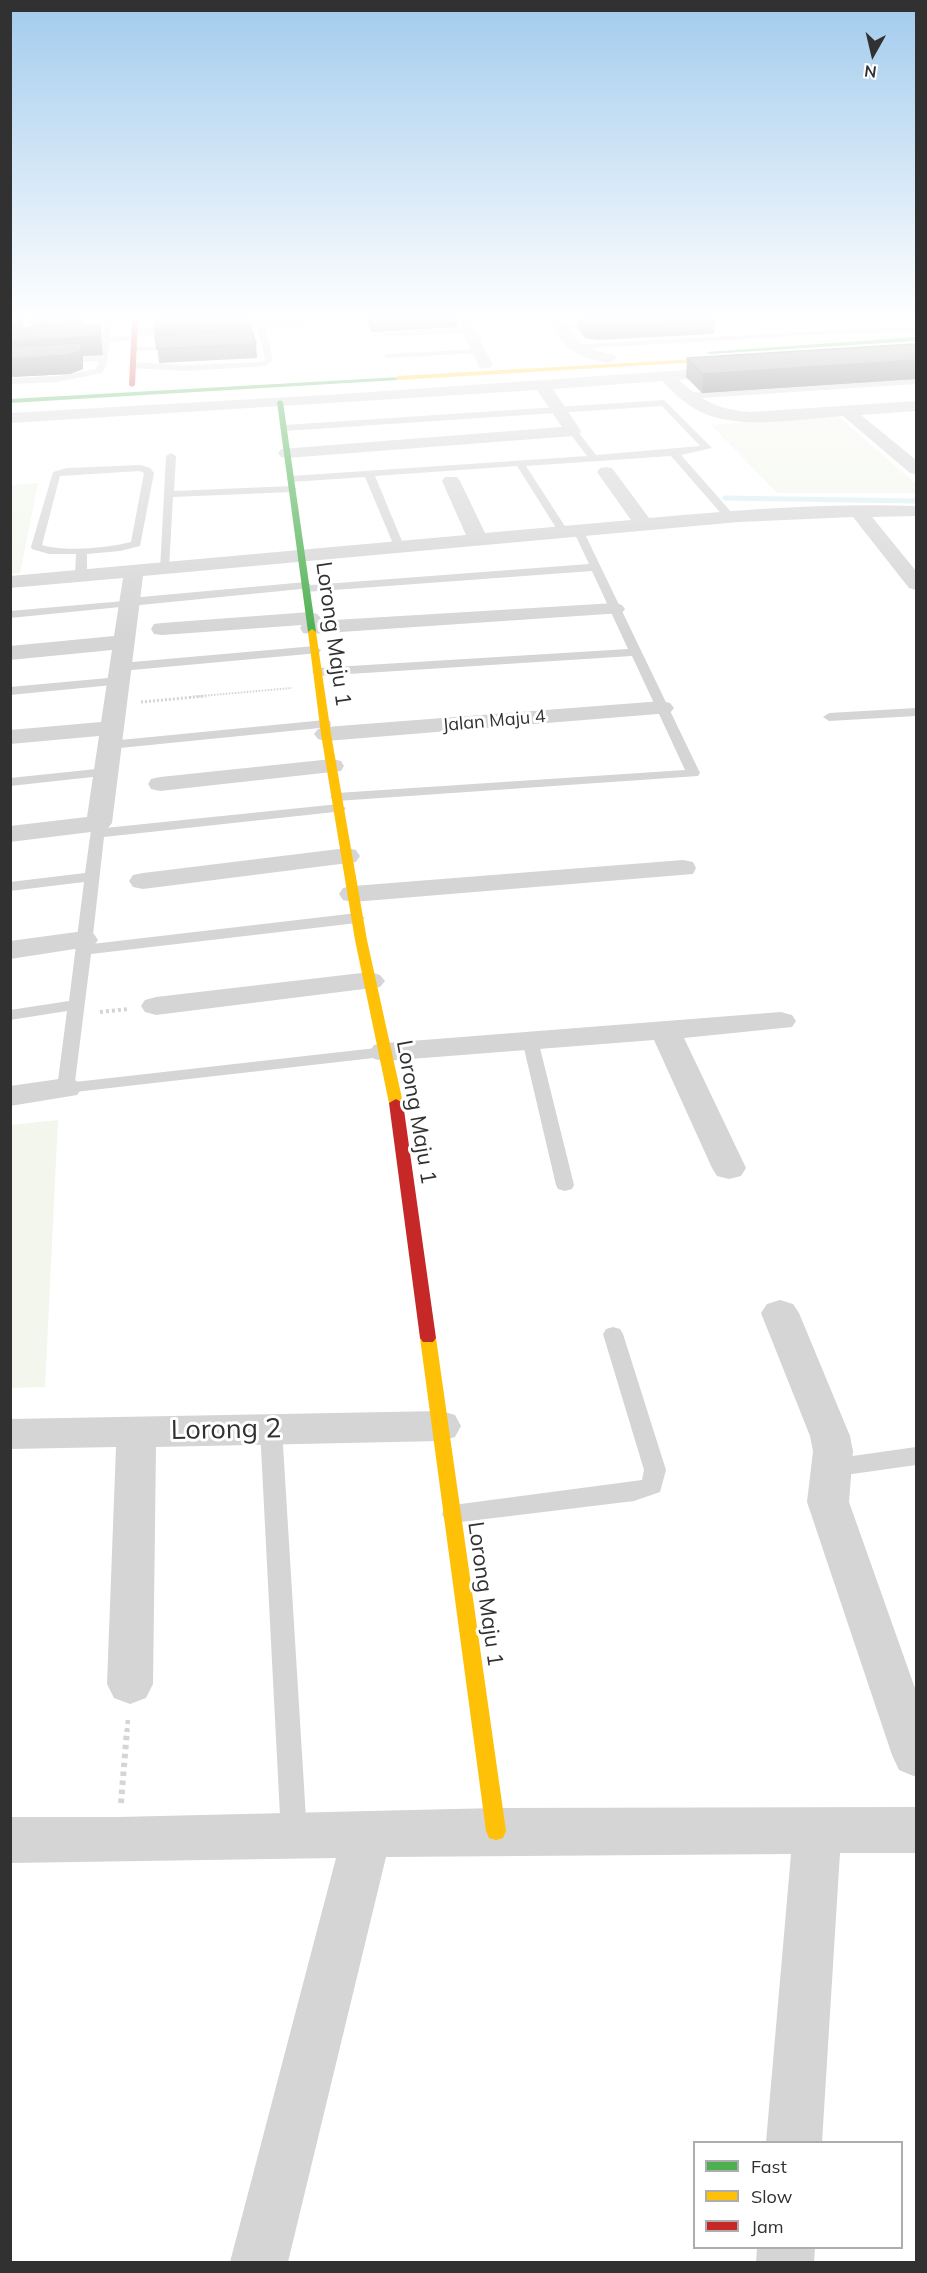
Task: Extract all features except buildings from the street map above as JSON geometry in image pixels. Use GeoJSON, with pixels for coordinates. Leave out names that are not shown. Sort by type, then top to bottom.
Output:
{"type":"FeatureCollection","features":[{"type":"Feature","properties":{"kind":"main road","name":"Lorong Maju 1"},"geometry":{"type":"LineString","coordinates":[[283,424],[325,729],[355,906],[395,1096],[496,1831]]}},
{"type":"Feature","properties":{"kind":"street"},"geometry":{"type":"LineString","coordinates":[[287,453],[573,431],[569,424]]}},
{"type":"Feature","properties":{"kind":"street"},"geometry":{"type":"LineString","coordinates":[[863,424],[916,469]]}},
{"type":"Feature","properties":{"kind":"street"},"geometry":{"type":"LineString","coordinates":[[600,465],[643,524]]}},
{"type":"Feature","properties":{"kind":"street"},"geometry":{"type":"LineString","coordinates":[[451,481],[478,539]]}},
{"type":"Feature","properties":{"kind":"street"},"geometry":{"type":"LineString","coordinates":[[858,511],[916,584]]}},
{"type":"Feature","properties":{"kind":"street"},"geometry":{"type":"LineString","coordinates":[[10,582],[729,516],[916,511]]}},
{"type":"Feature","properties":{"kind":"street"},"geometry":{"type":"LineString","coordinates":[[10,834],[99,828],[134,571]]}},
{"type":"Feature","properties":{"kind":"street"},"geometry":{"type":"LineString","coordinates":[[162,629],[615,609]]}},
{"type":"Feature","properties":{"kind":"street"},"geometry":{"type":"LineString","coordinates":[[10,653],[124,642]]}},
{"type":"Feature","properties":{"kind":"street","name":"Jalan Maju 4"},"geometry":{"type":"LineString","coordinates":[[325,729],[662,708]]}},
{"type":"Feature","properties":{"kind":"street"},"geometry":{"type":"LineString","coordinates":[[10,737],[112,726]]}},
{"type":"Feature","properties":{"kind":"street"},"geometry":{"type":"LineString","coordinates":[[160,784],[332,766]]}},
{"type":"Feature","properties":{"kind":"street"},"geometry":{"type":"LineString","coordinates":[[143,881],[347,856]]}},
{"type":"Feature","properties":{"kind":"street"},"geometry":{"type":"LineString","coordinates":[[355,906],[683,868]]}},
{"type":"Feature","properties":{"kind":"street"},"geometry":{"type":"LineString","coordinates":[[10,950],[84,945]]}},
{"type":"Feature","properties":{"kind":"street"},"geometry":{"type":"LineString","coordinates":[[156,1006],[370,981]]}},
{"type":"Feature","properties":{"kind":"street"},"geometry":{"type":"LineString","coordinates":[[385,1052],[781,1021]]}},
{"type":"Feature","properties":{"kind":"street"},"geometry":{"type":"LineString","coordinates":[[665,1030],[729,1168]]}},
{"type":"Feature","properties":{"kind":"street"},"geometry":{"type":"LineString","coordinates":[[10,1096],[66,1088]]}},
{"type":"Feature","properties":{"kind":"street"},"geometry":{"type":"LineString","coordinates":[[780,1313],[830,1436],[833,1451],[828,1502],[916,1755]]}},
{"type":"Feature","properties":{"kind":"street","name":"Lorong 2"},"geometry":{"type":"LineString","coordinates":[[10,1434],[441,1426]]}},
{"type":"Feature","properties":{"kind":"street"},"geometry":{"type":"LineString","coordinates":[[130,1684],[136,1431]]}},
{"type":"Feature","properties":{"kind":"street"},"geometry":{"type":"LineString","coordinates":[[794,2141],[817,1830]]}},
{"type":"Feature","properties":{"kind":"street"},"geometry":{"type":"LineString","coordinates":[[10,1840],[118,1840],[496,1831],[916,1830]]}},
{"type":"Feature","properties":{"kind":"street"},"geometry":{"type":"LineString","coordinates":[[259,2262],[368,1835]]}},
{"type":"Feature","properties":{"kind":"lane"},"geometry":{"type":"LineString","coordinates":[[284,428],[344,424]]}},
{"type":"Feature","properties":{"kind":"lane"},"geometry":{"type":"LineString","coordinates":[[168,494],[291,484],[369,474],[520,464],[600,465],[674,453],[700,452],[707,448],[684,424]]}},
{"type":"Feature","properties":{"kind":"lane"},"geometry":{"type":"LineString","coordinates":[[573,431],[600,465]]}},
{"type":"Feature","properties":{"kind":"lane"},"geometry":{"type":"LineString","coordinates":[[674,453],[729,516]]}},
{"type":"Feature","properties":{"kind":"lane"},"geometry":{"type":"LineString","coordinates":[[164,568],[171,456]]}},
{"type":"Feature","properties":{"kind":"lane"},"geometry":{"type":"LineString","coordinates":[[385,1052],[66,1088],[99,828],[338,802],[693,773],[595,567],[520,464]]}},
{"type":"Feature","properties":{"kind":"lane"},"geometry":{"type":"LineString","coordinates":[[141,468],[147,470],[149,473],[136,544],[120,549],[82,551],[49,551],[36,547],[56,474],[67,471],[141,468]]}},
{"type":"Feature","properties":{"kind":"lane"},"geometry":{"type":"LineString","coordinates":[[369,474],[399,546]]}},
{"type":"Feature","properties":{"kind":"lane"},"geometry":{"type":"LineString","coordinates":[[81,575],[82,551]]}},
{"type":"Feature","properties":{"kind":"lane"},"geometry":{"type":"LineString","coordinates":[[10,615],[306,587],[595,567]]}},
{"type":"Feature","properties":{"kind":"lane"},"geometry":{"type":"LineString","coordinates":[[10,691],[120,674],[315,650]]}},
{"type":"Feature","properties":{"kind":"lane"},"geometry":{"type":"LineString","coordinates":[[319,679],[636,652]]}},
{"type":"Feature","properties":{"kind":"lane"},"geometry":{"type":"LineString","coordinates":[[828,717],[916,712]]}},
{"type":"Feature","properties":{"kind":"lane"},"geometry":{"type":"LineString","coordinates":[[112,726],[325,729]]}},
{"type":"Feature","properties":{"kind":"lane"},"geometry":{"type":"LineString","coordinates":[[10,782],[106,772]]}},
{"type":"Feature","properties":{"kind":"lane"},"geometry":{"type":"LineString","coordinates":[[10,887],[92,877]]}},
{"type":"Feature","properties":{"kind":"lane"},"geometry":{"type":"LineString","coordinates":[[84,945],[355,906]]}},
{"type":"Feature","properties":{"kind":"lane"},"geometry":{"type":"LineString","coordinates":[[10,1015],[75,1010]]}},
{"type":"Feature","properties":{"kind":"lane"},"geometry":{"type":"LineString","coordinates":[[530,1040],[565,1185]]}},
{"type":"Feature","properties":{"kind":"lane"},"geometry":{"type":"LineString","coordinates":[[453,1514],[634,1492],[652,1486],[655,1470],[613,1334]]}},
{"type":"Feature","properties":{"kind":"lane"},"geometry":{"type":"LineString","coordinates":[[270,1429],[294,1836]]}},
{"type":"Feature","properties":{"kind":"lane"},"geometry":{"type":"LineString","coordinates":[[831,1468],[916,1456]]}},
{"type":"Feature","properties":{"kind":"path"},"geometry":{"type":"LineString","coordinates":[[112,726],[319,679]]}},
{"type":"Feature","properties":{"kind":"path"},"geometry":{"type":"LineString","coordinates":[[75,1010],[156,1006]]}},
{"type":"Feature","properties":{"kind":"path"},"geometry":{"type":"LineString","coordinates":[[118,1840],[130,1684]]}},
{"type":"Feature","properties":{"kind":"shaded area"},"geometry":{"type":"Polygon","coordinates":[[[847,424],[916,484],[916,493],[777,493],[711,425],[847,424]]]}},
{"type":"Feature","properties":{"kind":"shaded area"},"geometry":{"type":"Polygon","coordinates":[[[38,483],[20,573],[11,574],[11,485],[38,483]]]}},
{"type":"Feature","properties":{"kind":"shaded area"},"geometry":{"type":"Polygon","coordinates":[[[58,1120],[45,1387],[11,1388],[11,1125],[58,1120]]]}},
{"type":"Feature","properties":{"kind":"waterway"},"geometry":{"type":"LineString","coordinates":[[725,498],[916,501]]}},
{"type":"Feature","properties":{"kind":"traffic: fast"},"geometry":{"type":"LineString","coordinates":[[283,424],[312,632]]}},
{"type":"Feature","properties":{"kind":"traffic: slow"},"geometry":{"type":"LineString","coordinates":[[312,632],[326,734],[361,940],[396,1103]]}},
{"type":"Feature","properties":{"kind":"traffic: slow"},"geometry":{"type":"LineString","coordinates":[[428,1338],[496,1831]]}},
{"type":"Feature","properties":{"kind":"traffic: jam"},"geometry":{"type":"LineString","coordinates":[[396,1103],[428,1338]]}}]}
